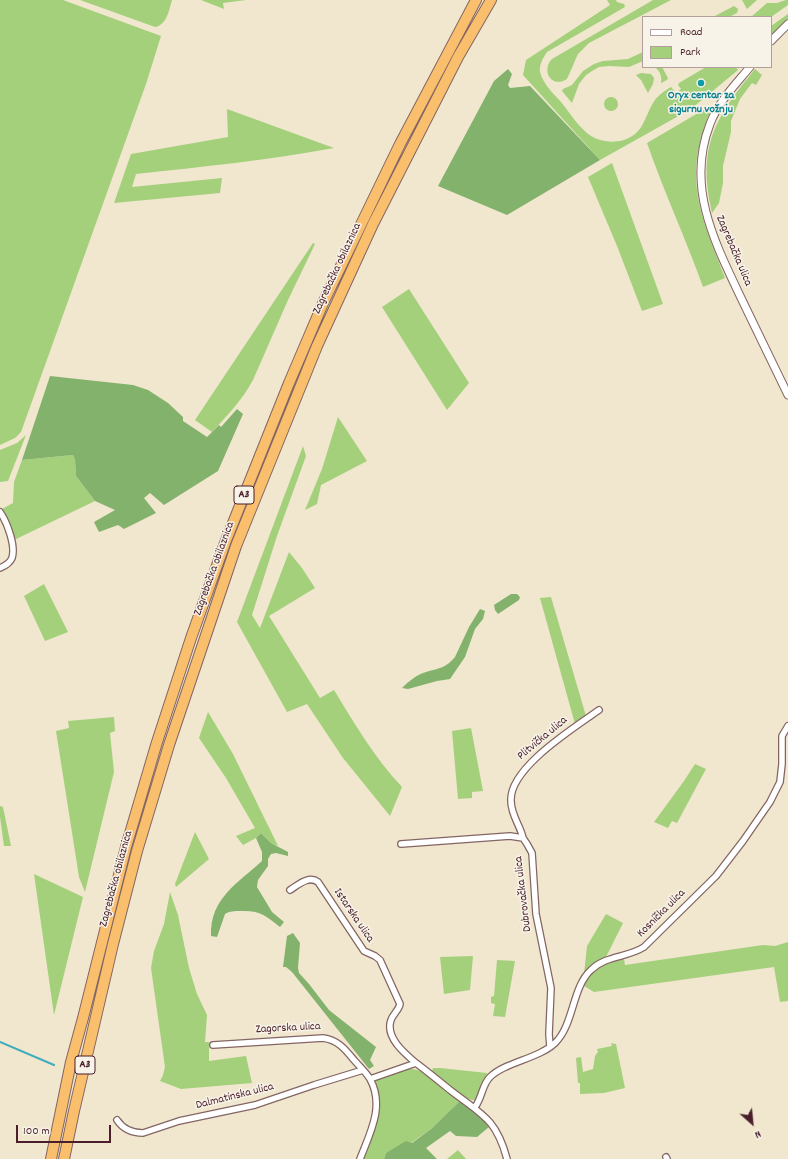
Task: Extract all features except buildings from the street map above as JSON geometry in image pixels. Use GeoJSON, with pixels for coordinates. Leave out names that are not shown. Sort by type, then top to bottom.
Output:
{"type":"FeatureCollection","features":[{"type":"Feature","properties":{"kind":"highway","name":"Zagrebačka obilaznica"},"geometry":{"type":"LineString","coordinates":[[51,1159],[71,1062],[126,848],[162,727],[191,638],[225,543],[288,383],[324,301],[400,144],[476,0]]}},
{"type":"Feature","properties":{"kind":"highway","name":"Zagrebačka obilaznica"},"geometry":{"type":"LineString","coordinates":[[64,1159],[113,944],[137,851],[168,745],[236,546],[317,346],[373,224],[458,57],[491,0]]}},
{"type":"Feature","properties":{"kind":"street"},"geometry":{"type":"LineString","coordinates":[[772,40],[788,24]]}},
{"type":"Feature","properties":{"kind":"street","name":"Zagrebačka ulica"},"geometry":{"type":"LineString","coordinates":[[749,68],[727,94],[710,123],[703,146],[701,182],[705,209],[717,247],[788,395]]}},
{"type":"Feature","properties":{"kind":"street"},"geometry":{"type":"LineString","coordinates":[[0,512],[13,549],[12,557],[7,565],[0,568]]}},
{"type":"Feature","properties":{"kind":"street","name":"Plitvička ulica"},"geometry":{"type":"LineString","coordinates":[[523,838],[511,805],[512,792],[518,777],[533,760],[571,729],[598,710]]}},
{"type":"Feature","properties":{"kind":"street","name":"Kosnička ulica"},"geometry":{"type":"LineString","coordinates":[[476,1108],[485,1084],[492,1075],[550,1047],[559,1039],[564,1031],[578,992],[589,971],[603,961],[635,952],[648,945],[716,876],[770,802],[780,782],[782,764],[782,736],[788,726]]}},
{"type":"Feature","properties":{"kind":"street","name":"Dubrovačka ulica"},"geometry":{"type":"LineString","coordinates":[[401,844],[510,836],[523,838],[532,853],[536,914],[550,981],[548,1034],[550,1047]]}},
{"type":"Feature","properties":{"kind":"street","name":"Istarska ulica"},"geometry":{"type":"LineString","coordinates":[[290,890],[308,880],[315,880],[318,882],[364,951],[380,960],[400,1004],[391,1021],[390,1030],[399,1046],[416,1063]]}},
{"type":"Feature","properties":{"kind":"street","name":"Zagorska ulica"},"geometry":{"type":"LineString","coordinates":[[213,1045],[329,1038],[342,1046],[370,1079]]}},
{"type":"Feature","properties":{"kind":"street"},"geometry":{"type":"LineString","coordinates":[[360,1159],[372,1130],[376,1114],[376,1098],[370,1079],[416,1063],[482,1112],[495,1128],[501,1139],[507,1159]]}},
{"type":"Feature","properties":{"kind":"street","name":"Dalmatinska ulica"},"geometry":{"type":"LineString","coordinates":[[117,1120],[125,1129],[138,1133],[144,1133],[179,1121],[256,1105],[363,1070]]}},
{"type":"Feature","properties":{"kind":"green space"},"geometry":{"type":"Polygon","coordinates":[[[0,0],[63,0],[161,36],[146,84],[21,432],[15,438],[0,445],[0,0]]]}},
{"type":"Feature","properties":{"kind":"green space"},"geometry":{"type":"Polygon","coordinates":[[[80,0],[172,0],[165,20],[159,26],[155,27],[80,0]]]}},
{"type":"Feature","properties":{"kind":"green space"},"geometry":{"type":"Polygon","coordinates":[[[201,0],[246,0],[223,3],[224,9],[201,0]]]}},
{"type":"Feature","properties":{"kind":"green space"},"geometry":{"type":"Polygon","coordinates":[[[607,0],[616,0],[617,2],[624,4],[625,7],[547,52],[540,67],[541,75],[547,86],[579,125],[591,136],[599,140],[607,141],[624,140],[631,137],[640,129],[655,100],[671,87],[676,93],[681,89],[678,85],[679,83],[704,68],[737,68],[738,70],[691,109],[600,160],[523,75],[526,60],[610,5],[607,0]]]}},
{"type":"Feature","properties":{"kind":"green space"},"geometry":{"type":"Polygon","coordinates":[[[653,0],[671,0],[589,43],[578,54],[567,79],[556,82],[549,77],[547,68],[552,59],[653,0]]]}},
{"type":"Feature","properties":{"kind":"green space"},"geometry":{"type":"Polygon","coordinates":[[[742,0],[757,0],[747,9],[742,0]]]}},
{"type":"Feature","properties":{"kind":"green space"},"geometry":{"type":"Polygon","coordinates":[[[788,0],[788,5],[772,16],[752,16],[767,3],[777,3],[788,0]]]}},
{"type":"Feature","properties":{"kind":"green space"},"geometry":{"type":"Polygon","coordinates":[[[734,6],[738,9],[737,13],[731,16],[715,16],[734,6]]]}},
{"type":"Feature","properties":{"kind":"green space"},"geometry":{"type":"Polygon","coordinates":[[[788,14],[788,21],[772,36],[772,25],[788,14]]]}},
{"type":"Feature","properties":{"kind":"green space"},"geometry":{"type":"Polygon","coordinates":[[[642,52],[642,61],[629,67],[599,67],[586,75],[579,84],[572,103],[562,91],[563,89],[572,85],[583,71],[594,64],[603,61],[628,59],[642,52]]]}},
{"type":"Feature","properties":{"kind":"green space"},"geometry":{"type":"Polygon","coordinates":[[[655,68],[663,68],[668,78],[667,80],[661,83],[658,70],[655,68]]]}},
{"type":"Feature","properties":{"kind":"green space"},"geometry":{"type":"Polygon","coordinates":[[[508,69],[512,74],[508,85],[510,88],[530,86],[600,160],[507,215],[438,186],[494,81],[508,69]]]}},
{"type":"Feature","properties":{"kind":"green space"},"geometry":{"type":"Polygon","coordinates":[[[755,69],[762,75],[756,85],[752,83],[740,99],[731,121],[731,132],[723,166],[723,183],[719,203],[712,213],[708,190],[707,170],[708,152],[712,135],[719,119],[729,103],[755,69]]]}},
{"type":"Feature","properties":{"kind":"green space"},"geometry":{"type":"Polygon","coordinates":[[[641,73],[651,74],[654,78],[653,84],[648,93],[641,80],[636,75],[641,73]]]}},
{"type":"Feature","properties":{"kind":"green space"},"geometry":{"type":"Polygon","coordinates":[[[611,97],[616,99],[618,104],[616,109],[611,111],[606,109],[604,104],[606,99],[611,97]]]}},
{"type":"Feature","properties":{"kind":"green space"},"geometry":{"type":"Polygon","coordinates":[[[710,106],[711,110],[700,142],[696,178],[701,212],[725,278],[703,287],[647,143],[710,106]]]}},
{"type":"Feature","properties":{"kind":"green space"},"geometry":{"type":"Polygon","coordinates":[[[227,109],[334,148],[260,160],[136,174],[132,187],[222,178],[220,193],[114,203],[131,154],[228,137],[227,109]]]}},
{"type":"Feature","properties":{"kind":"green space"},"geometry":{"type":"Polygon","coordinates":[[[612,163],[663,304],[642,311],[588,177],[612,163]]]}},
{"type":"Feature","properties":{"kind":"green space"},"geometry":{"type":"Polygon","coordinates":[[[313,243],[315,244],[288,300],[253,380],[240,401],[212,432],[195,420],[313,243]]]}},
{"type":"Feature","properties":{"kind":"green space"},"geometry":{"type":"Polygon","coordinates":[[[409,289],[469,383],[447,410],[382,307],[409,289]]]}},
{"type":"Feature","properties":{"kind":"green space"},"geometry":{"type":"Polygon","coordinates":[[[50,376],[133,385],[148,390],[168,403],[183,417],[183,421],[207,437],[219,425],[221,427],[237,409],[243,414],[218,471],[164,505],[150,493],[144,498],[156,513],[124,529],[118,525],[99,532],[94,522],[115,510],[95,501],[76,476],[75,460],[73,455],[22,460],[50,376]]]}},
{"type":"Feature","properties":{"kind":"green space"},"geometry":{"type":"Polygon","coordinates":[[[338,417],[367,461],[321,485],[317,504],[305,510],[322,469],[338,417]]]}},
{"type":"Feature","properties":{"kind":"green space"},"geometry":{"type":"Polygon","coordinates":[[[26,435],[8,481],[0,482],[0,450],[17,443],[26,435]]]}},
{"type":"Feature","properties":{"kind":"green space"},"geometry":{"type":"Polygon","coordinates":[[[303,446],[306,456],[277,536],[252,615],[260,628],[289,552],[315,588],[269,616],[320,698],[334,690],[374,753],[402,787],[390,816],[343,758],[307,704],[287,712],[237,622],[303,446]]]}},
{"type":"Feature","properties":{"kind":"green space"},"geometry":{"type":"Polygon","coordinates":[[[73,455],[75,460],[76,476],[95,501],[14,540],[2,509],[13,503],[14,482],[22,460],[73,455]]]}},
{"type":"Feature","properties":{"kind":"green space"},"geometry":{"type":"Polygon","coordinates":[[[44,584],[68,632],[45,641],[24,596],[44,584]]]}},
{"type":"Feature","properties":{"kind":"green space"},"geometry":{"type":"Polygon","coordinates":[[[511,594],[517,594],[520,597],[519,600],[498,614],[494,605],[511,594]]]}},
{"type":"Feature","properties":{"kind":"green space"},"geometry":{"type":"Polygon","coordinates":[[[551,597],[586,716],[575,724],[540,598],[551,597]]]}},
{"type":"Feature","properties":{"kind":"green space"},"geometry":{"type":"Polygon","coordinates":[[[480,609],[485,611],[483,619],[475,629],[465,657],[450,679],[408,689],[402,688],[417,676],[444,666],[455,657],[469,627],[480,609]]]}},
{"type":"Feature","properties":{"kind":"green space"},"geometry":{"type":"Polygon","coordinates":[[[208,712],[233,754],[278,846],[271,843],[261,833],[256,838],[243,845],[236,836],[255,828],[226,778],[199,738],[208,712]]]}},
{"type":"Feature","properties":{"kind":"green space"},"geometry":{"type":"Polygon","coordinates":[[[114,717],[115,731],[110,733],[114,772],[85,892],[79,877],[56,731],[69,728],[68,721],[114,717]]]}},
{"type":"Feature","properties":{"kind":"green space"},"geometry":{"type":"Polygon","coordinates":[[[471,728],[483,791],[472,792],[472,798],[458,799],[452,731],[471,728]]]}},
{"type":"Feature","properties":{"kind":"green space"},"geometry":{"type":"Polygon","coordinates":[[[695,764],[706,769],[677,823],[672,821],[668,828],[654,822],[684,781],[695,764]]]}},
{"type":"Feature","properties":{"kind":"green space"},"geometry":{"type":"Polygon","coordinates":[[[0,806],[3,807],[11,846],[4,846],[0,806]]]}},
{"type":"Feature","properties":{"kind":"green space"},"geometry":{"type":"Polygon","coordinates":[[[195,832],[209,859],[176,887],[175,884],[195,832]]]}},
{"type":"Feature","properties":{"kind":"green space"},"geometry":{"type":"Polygon","coordinates":[[[261,833],[271,843],[288,852],[288,856],[276,853],[271,854],[268,859],[268,866],[258,880],[257,887],[272,912],[284,922],[280,927],[266,916],[257,912],[232,911],[225,914],[217,937],[211,936],[215,911],[220,902],[235,885],[262,861],[262,852],[256,838],[261,833]]]}},
{"type":"Feature","properties":{"kind":"green space"},"geometry":{"type":"Polygon","coordinates":[[[34,874],[83,897],[54,1015],[34,874]]]}},
{"type":"Feature","properties":{"kind":"green space"},"geometry":{"type":"Polygon","coordinates":[[[170,892],[178,915],[189,968],[197,994],[207,1015],[205,1042],[209,1042],[209,1061],[246,1056],[252,1083],[181,1089],[160,1081],[165,1067],[151,968],[154,951],[164,924],[170,892]]]}},
{"type":"Feature","properties":{"kind":"green space"},"geometry":{"type":"Polygon","coordinates":[[[606,914],[623,923],[606,957],[593,964],[584,974],[587,946],[606,914]]]}},
{"type":"Feature","properties":{"kind":"green space"},"geometry":{"type":"Polygon","coordinates":[[[293,933],[300,943],[299,973],[329,1010],[376,1047],[370,1060],[374,1066],[369,1069],[292,972],[286,967],[283,967],[287,936],[293,933]]]}},
{"type":"Feature","properties":{"kind":"green space"},"geometry":{"type":"Polygon","coordinates":[[[788,942],[788,1001],[780,1002],[774,967],[594,992],[584,986],[591,974],[600,966],[617,960],[624,959],[625,965],[763,945],[775,946],[788,942]]]}},
{"type":"Feature","properties":{"kind":"green space"},"geometry":{"type":"Polygon","coordinates":[[[473,956],[470,990],[444,994],[440,957],[473,956]]]}},
{"type":"Feature","properties":{"kind":"green space"},"geometry":{"type":"Polygon","coordinates":[[[497,960],[515,961],[505,1017],[493,1016],[495,1004],[491,1003],[491,997],[494,996],[497,960]]]}},
{"type":"Feature","properties":{"kind":"green space"},"geometry":{"type":"Polygon","coordinates":[[[611,1043],[616,1044],[625,1088],[604,1093],[580,1094],[580,1083],[578,1083],[576,1058],[581,1057],[583,1072],[593,1069],[595,1056],[598,1052],[597,1049],[612,1046],[611,1043]]]}},
{"type":"Feature","properties":{"kind":"green space"},"geometry":{"type":"Polygon","coordinates":[[[409,1068],[421,1071],[460,1101],[431,1129],[411,1143],[386,1153],[384,1159],[363,1159],[378,1118],[379,1111],[375,1082],[377,1079],[409,1068]]]}},
{"type":"Feature","properties":{"kind":"green space"},"geometry":{"type":"Polygon","coordinates":[[[433,1068],[487,1073],[476,1100],[471,1100],[459,1094],[447,1084],[432,1071],[433,1068]]]}},
{"type":"Feature","properties":{"kind":"green space"},"geometry":{"type":"Polygon","coordinates":[[[460,1101],[482,1119],[489,1127],[477,1137],[456,1136],[450,1131],[426,1148],[437,1159],[384,1159],[386,1153],[406,1141],[412,1143],[431,1129],[460,1101]]]}},
{"type":"Feature","properties":{"kind":"green space"},"geometry":{"type":"Polygon","coordinates":[[[458,1150],[466,1159],[447,1159],[458,1150]]]}},
{"type":"Feature","properties":{"kind":"waterway"},"geometry":{"type":"LineString","coordinates":[[0,1042],[54,1065]]}},
{"type":"Feature","properties":{"kind":"place","name":"Oryx centar za sigurnu vožnju"},"geometry":{"type":"Point","coordinates":[701,83]}}]}
